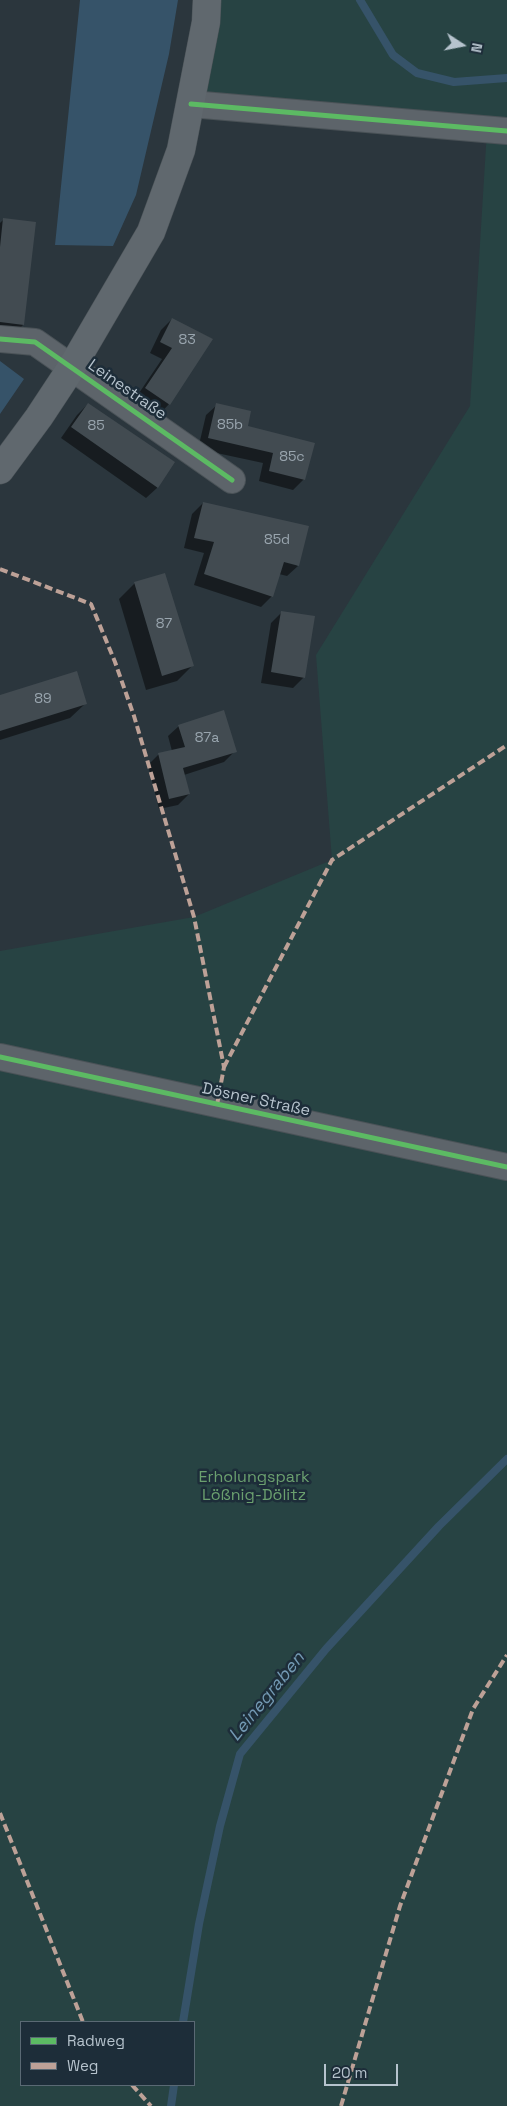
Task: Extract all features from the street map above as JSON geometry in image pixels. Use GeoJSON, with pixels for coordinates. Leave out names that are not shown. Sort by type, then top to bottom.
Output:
{"type":"FeatureCollection","features":[{"type":"Feature","properties":{"kind":"main road","name":"Leinestraße"},"geometry":{"type":"LineString","coordinates":[[0,470],[39,418],[72,367],[151,232],[181,150],[206,22],[207,0]]}},
{"type":"Feature","properties":{"kind":"street"},"geometry":{"type":"LineString","coordinates":[[191,104],[507,131]]}},
{"type":"Feature","properties":{"kind":"street","name":"Leinestraße"},"geometry":{"type":"LineString","coordinates":[[0,340],[35,342],[232,480]]}},
{"type":"Feature","properties":{"kind":"street","name":"Dösner Straße"},"geometry":{"type":"LineString","coordinates":[[0,1057],[507,1167]]}},
{"type":"Feature","properties":{"kind":"green space","name":"Erholungspark Lößnig-Dölitz"},"geometry":{"type":"Polygon","coordinates":[[[207,0],[507,0],[507,2106],[0,2106],[0,951],[194,917],[332,860],[316,655],[470,406],[487,130],[191,104],[207,0]]]}},
{"type":"Feature","properties":{"kind":"water"},"geometry":{"type":"Polygon","coordinates":[[[80,0],[178,0],[169,54],[136,195],[113,246],[55,245],[80,0]]]}},
{"type":"Feature","properties":{"kind":"water"},"geometry":{"type":"Polygon","coordinates":[[[0,361],[24,379],[0,414],[0,361]]]}},
{"type":"Feature","properties":{"kind":"building"},"geometry":{"type":"Polygon","coordinates":[[[3,218],[36,222],[24,325],[0,322],[0,247],[3,218]]]}},
{"type":"Feature","properties":{"kind":"building"},"geometry":{"type":"Polygon","coordinates":[[[172,318],[213,339],[170,405],[145,388],[172,348],[160,342],[172,318]]]}},
{"type":"Feature","properties":{"kind":"building"},"geometry":{"type":"Polygon","coordinates":[[[88,403],[175,462],[158,488],[71,427],[88,403]]]}},
{"type":"Feature","properties":{"kind":"building"},"geometry":{"type":"Polygon","coordinates":[[[216,403],[251,411],[248,426],[315,443],[305,480],[269,471],[273,453],[208,438],[216,403]]]}},
{"type":"Feature","properties":{"kind":"building"},"geometry":{"type":"Polygon","coordinates":[[[203,502],[309,526],[299,566],[284,562],[273,597],[204,574],[214,542],[194,538],[203,502]]]}},
{"type":"Feature","properties":{"kind":"building"},"geometry":{"type":"Polygon","coordinates":[[[165,573],[194,666],[162,676],[134,582],[165,573]]]}},
{"type":"Feature","properties":{"kind":"building"},"geometry":{"type":"Polygon","coordinates":[[[281,611],[315,616],[305,678],[271,672],[281,611]]]}},
{"type":"Feature","properties":{"kind":"building"},"geometry":{"type":"Polygon","coordinates":[[[77,671],[87,704],[0,731],[0,695],[77,671]]]}},
{"type":"Feature","properties":{"kind":"building"},"geometry":{"type":"Polygon","coordinates":[[[224,710],[237,752],[183,768],[190,794],[169,799],[158,753],[185,747],[178,725],[224,710]]]}},
{"type":"Feature","properties":{"kind":"waterway","name":"Leinegraben"},"geometry":{"type":"LineString","coordinates":[[360,0],[393,55],[417,73],[454,82],[507,78]]}},
{"type":"Feature","properties":{"kind":"waterway","name":"Leinegraben"},"geometry":{"type":"LineString","coordinates":[[183,2021],[199,1924],[220,1826],[240,1754],[326,1649],[439,1526],[507,1459]]}},
{"type":"Feature","properties":{"kind":"waterway","name":"Leinegraben"},"geometry":{"type":"LineString","coordinates":[[171,2106],[174,2086]]}},
{"type":"Feature","properties":{"kind":"marked path"},"geometry":{"type":"LineString","coordinates":[[0,569],[91,604],[115,662],[134,716],[194,917],[224,1067],[217,1105]]}},
{"type":"Feature","properties":{"kind":"marked path"},"geometry":{"type":"LineString","coordinates":[[224,1067],[332,860],[507,745]]}},
{"type":"Feature","properties":{"kind":"marked path"},"geometry":{"type":"LineString","coordinates":[[341,2106],[400,1906],[473,1709],[507,1655]]}},
{"type":"Feature","properties":{"kind":"marked path"},"geometry":{"type":"LineString","coordinates":[[0,1813],[83,2021]]}},
{"type":"Feature","properties":{"kind":"marked path"},"geometry":{"type":"LineString","coordinates":[[133,2086],[151,2106]]}},
{"type":"Feature","properties":{"kind":"cycle path"},"geometry":{"type":"LineString","coordinates":[[191,104],[507,131]]}},
{"type":"Feature","properties":{"kind":"cycle path"},"geometry":{"type":"LineString","coordinates":[[0,339],[35,342],[232,480]]}},
{"type":"Feature","properties":{"kind":"cycle path"},"geometry":{"type":"LineString","coordinates":[[0,1057],[507,1167]]}}]}
